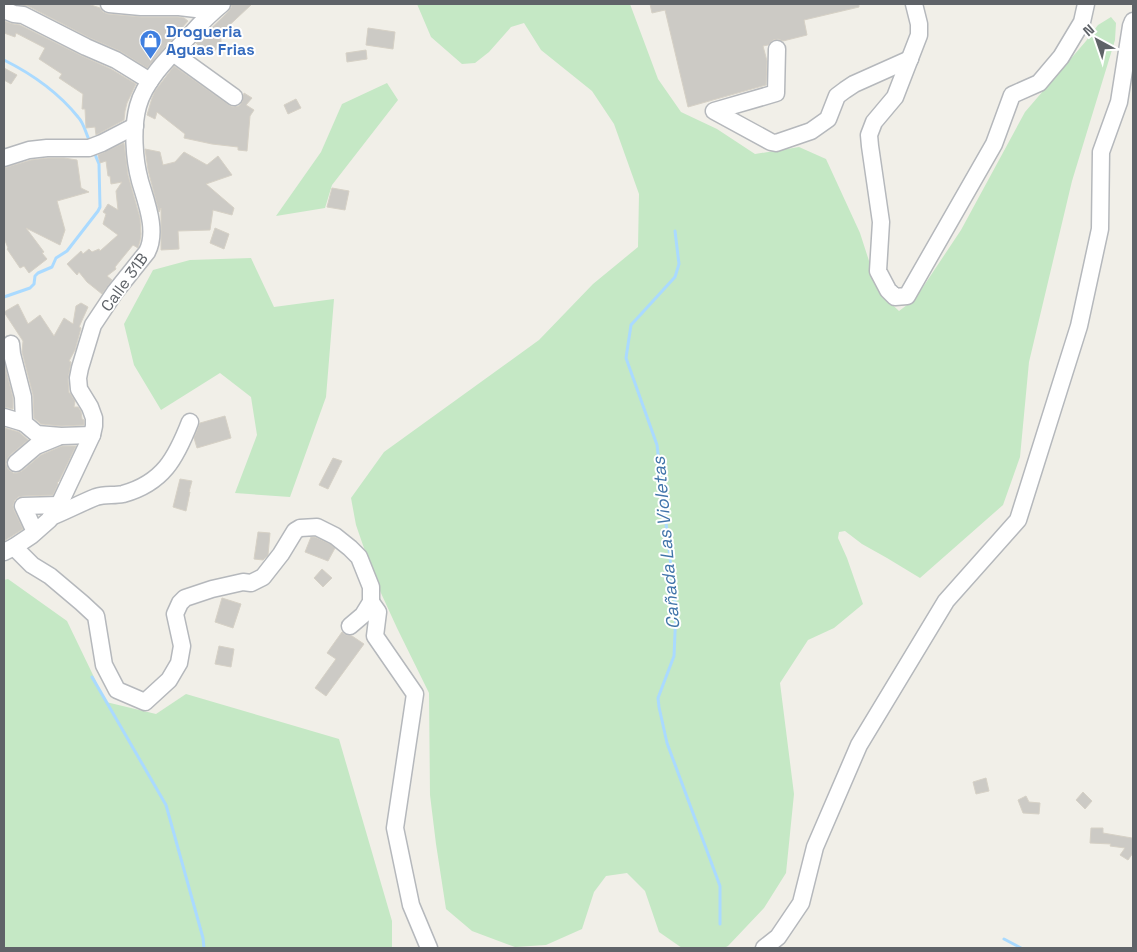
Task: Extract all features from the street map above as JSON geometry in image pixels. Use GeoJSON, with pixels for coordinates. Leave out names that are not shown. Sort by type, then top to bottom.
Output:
{"type":"FeatureCollection","features":[{"type":"Feature","properties":{"kind":"street"},"geometry":{"type":"LineString","coordinates":[[109,4],[217,8]]}},
{"type":"Feature","properties":{"kind":"street"},"geometry":{"type":"LineString","coordinates":[[914,4],[919,24],[919,35],[896,97],[874,122],[869,135],[881,222],[878,271],[888,290],[895,298],[907,296],[994,144],[1012,95],[1039,84],[1061,57],[1082,22],[1086,4]]}},
{"type":"Feature","properties":{"kind":"street","name":"Calle 31B"},"geometry":{"type":"LineString","coordinates":[[9,550],[35,532],[55,511],[92,435],[94,418],[79,388],[78,378],[93,325],[150,246],[151,225],[148,206],[135,158],[135,126],[138,105],[150,81],[172,53],[217,8]]}},
{"type":"Feature","properties":{"kind":"street"},"geometry":{"type":"LineString","coordinates":[[4,10],[23,15],[116,60],[150,81]]}},
{"type":"Feature","properties":{"kind":"street"},"geometry":{"type":"LineString","coordinates":[[764,948],[778,937],[801,903],[814,847],[859,745],[946,601],[1018,520],[1079,326],[1100,229],[1100,152],[1119,102],[1133,21]]}},
{"type":"Feature","properties":{"kind":"street"},"geometry":{"type":"LineString","coordinates":[[777,50],[776,93],[714,110],[776,143],[811,131],[828,119],[837,96],[845,90],[910,58]]}},
{"type":"Feature","properties":{"kind":"street"},"geometry":{"type":"LineString","coordinates":[[172,53],[234,98]]}},
{"type":"Feature","properties":{"kind":"street"},"geometry":{"type":"LineString","coordinates":[[4,158],[29,150],[96,145],[135,126]]}},
{"type":"Feature","properties":{"kind":"street"},"geometry":{"type":"LineString","coordinates":[[11,344],[22,397],[24,423]]}},
{"type":"Feature","properties":{"kind":"street"},"geometry":{"type":"LineString","coordinates":[[4,417],[24,423],[37,434],[61,436],[92,435]]}},
{"type":"Feature","properties":{"kind":"street"},"geometry":{"type":"LineString","coordinates":[[35,532],[23,506],[55,511],[98,497],[121,494],[143,487],[165,470],[181,445],[190,422]]}},
{"type":"Feature","properties":{"kind":"street"},"geometry":{"type":"LineString","coordinates":[[16,463],[36,446],[61,436]]}},
{"type":"Feature","properties":{"kind":"street"},"geometry":{"type":"LineString","coordinates":[[9,550],[50,576],[96,616],[104,665],[117,690],[144,702],[169,680],[179,663],[182,646],[175,614],[180,603],[185,598],[212,589],[242,582],[252,583],[263,577],[281,554],[295,531],[300,528],[317,527],[335,536],[358,557],[371,587],[371,602],[362,615],[350,626]]}},
{"type":"Feature","properties":{"kind":"street"},"geometry":{"type":"LineString","coordinates":[[371,602],[378,612],[375,636],[415,694],[395,828],[411,905],[429,948]]}},
{"type":"Feature","properties":{"kind":"green space"},"geometry":{"type":"Polygon","coordinates":[[[417,4],[630,4],[658,79],[681,112],[717,129],[755,154],[799,147],[826,159],[860,233],[879,292],[899,311],[915,299],[961,230],[1025,112],[1098,25],[1111,17],[1116,23],[1115,40],[1072,181],[1029,362],[1020,457],[1003,505],[920,578],[862,544],[845,531],[839,532],[838,538],[863,604],[834,628],[808,640],[780,683],[794,794],[786,873],[764,908],[724,948],[682,948],[659,932],[645,891],[627,873],[606,876],[594,892],[582,929],[546,945],[515,947],[472,931],[446,909],[430,795],[429,693],[375,580],[356,525],[351,498],[384,452],[539,340],[593,284],[638,247],[639,194],[614,124],[592,91],[541,50],[524,23],[511,27],[489,52],[475,63],[462,64],[431,37],[417,4]]]}},
{"type":"Feature","properties":{"kind":"green space"},"geometry":{"type":"Polygon","coordinates":[[[387,83],[398,100],[332,185],[325,208],[276,216],[321,152],[342,104],[387,83]]]}},
{"type":"Feature","properties":{"kind":"green space"},"geometry":{"type":"Polygon","coordinates":[[[251,258],[274,307],[334,299],[326,397],[290,497],[235,493],[257,435],[251,397],[220,373],[161,410],[134,365],[124,324],[153,270],[190,260],[251,258]]]}},
{"type":"Feature","properties":{"kind":"green space"},"geometry":{"type":"Polygon","coordinates":[[[8,579],[67,621],[106,702],[156,714],[186,694],[339,739],[392,921],[392,948],[4,948],[4,580],[8,579]]]}},
{"type":"Feature","properties":{"kind":"building"},"geometry":{"type":"Polygon","coordinates":[[[15,4],[88,4],[100,8],[108,14],[141,17],[178,17],[188,21],[147,68],[120,51],[90,38],[28,6],[15,4]]]}},
{"type":"Feature","properties":{"kind":"building"},"geometry":{"type":"Polygon","coordinates":[[[232,4],[252,4],[221,33],[221,45],[213,52],[211,49],[207,53],[196,43],[229,11],[232,4]]]}},
{"type":"Feature","properties":{"kind":"building"},"geometry":{"type":"Polygon","coordinates":[[[650,4],[859,4],[859,7],[804,20],[807,35],[783,41],[773,40],[768,45],[763,46],[767,61],[766,85],[688,107],[665,10],[652,13],[650,4]]]}},
{"type":"Feature","properties":{"kind":"building"},"geometry":{"type":"Polygon","coordinates":[[[4,21],[20,25],[111,69],[136,84],[127,103],[124,120],[96,135],[95,127],[86,128],[85,109],[82,109],[83,94],[59,78],[62,74],[39,59],[45,48],[16,33],[15,37],[4,33],[4,21]]]}},
{"type":"Feature","properties":{"kind":"building"},"geometry":{"type":"Polygon","coordinates":[[[368,28],[395,32],[393,49],[366,45],[368,28]]]}},
{"type":"Feature","properties":{"kind":"building"},"geometry":{"type":"Polygon","coordinates":[[[366,50],[367,59],[347,62],[346,53],[366,50]]]}},
{"type":"Feature","properties":{"kind":"building"},"geometry":{"type":"Polygon","coordinates":[[[174,66],[233,107],[239,106],[244,93],[252,98],[246,105],[254,110],[250,116],[247,151],[238,150],[238,147],[184,138],[185,134],[157,112],[155,119],[147,115],[155,91],[174,66]]]}},
{"type":"Feature","properties":{"kind":"building"},"geometry":{"type":"Polygon","coordinates":[[[4,68],[17,75],[11,84],[4,80],[4,68]]]}},
{"type":"Feature","properties":{"kind":"building"},"geometry":{"type":"Polygon","coordinates":[[[296,99],[301,108],[288,114],[284,105],[296,99]]]}},
{"type":"Feature","properties":{"kind":"building"},"geometry":{"type":"Polygon","coordinates":[[[124,143],[128,175],[140,218],[140,241],[138,248],[133,245],[115,267],[116,269],[107,276],[112,280],[102,294],[87,282],[79,272],[77,275],[67,264],[81,251],[83,254],[89,249],[92,252],[99,249],[100,251],[118,235],[103,224],[106,214],[103,212],[108,204],[118,210],[116,191],[122,182],[111,184],[106,161],[100,163],[98,155],[124,143]]]}},
{"type":"Feature","properties":{"kind":"building"},"geometry":{"type":"Polygon","coordinates":[[[145,149],[160,152],[163,165],[175,162],[184,152],[207,165],[218,156],[232,175],[206,184],[234,208],[232,215],[213,210],[210,230],[178,231],[179,249],[161,250],[161,208],[159,212],[148,170],[145,149]]]}},
{"type":"Feature","properties":{"kind":"building"},"geometry":{"type":"Polygon","coordinates":[[[48,158],[77,160],[81,188],[89,192],[57,201],[65,230],[60,245],[26,228],[47,259],[29,273],[24,266],[20,268],[7,249],[4,238],[4,168],[31,160],[48,158]]]}},
{"type":"Feature","properties":{"kind":"building"},"geometry":{"type":"Polygon","coordinates":[[[332,188],[349,191],[345,210],[327,207],[332,188]]]}},
{"type":"Feature","properties":{"kind":"building"},"geometry":{"type":"Polygon","coordinates":[[[215,228],[229,234],[224,249],[210,243],[215,228]]]}},
{"type":"Feature","properties":{"kind":"building"},"geometry":{"type":"Polygon","coordinates":[[[81,303],[88,307],[79,327],[81,328],[75,350],[69,361],[71,362],[68,379],[69,393],[75,401],[74,407],[78,407],[81,411],[84,425],[61,426],[41,424],[34,418],[33,395],[22,352],[23,341],[4,312],[18,304],[28,324],[40,315],[54,336],[64,318],[73,324],[76,306],[81,303]]]}},
{"type":"Feature","properties":{"kind":"building"},"geometry":{"type":"Polygon","coordinates":[[[4,362],[13,398],[13,409],[4,407],[4,362]]]}},
{"type":"Feature","properties":{"kind":"building"},"geometry":{"type":"Polygon","coordinates":[[[225,416],[231,438],[197,448],[194,438],[200,423],[225,416]]]}},
{"type":"Feature","properties":{"kind":"building"},"geometry":{"type":"Polygon","coordinates":[[[5,428],[19,432],[28,440],[7,459],[8,469],[13,473],[22,471],[41,455],[62,446],[76,446],[53,495],[23,496],[15,500],[14,510],[23,529],[4,541],[5,428]]]}},
{"type":"Feature","properties":{"kind":"building"},"geometry":{"type":"Polygon","coordinates":[[[333,458],[342,461],[328,489],[319,485],[333,458]]]}},
{"type":"Feature","properties":{"kind":"building"},"geometry":{"type":"Polygon","coordinates":[[[180,479],[192,481],[186,511],[173,507],[180,479]]]}},
{"type":"Feature","properties":{"kind":"building"},"geometry":{"type":"Polygon","coordinates":[[[258,532],[270,533],[268,555],[263,560],[254,559],[258,532]]]}},
{"type":"Feature","properties":{"kind":"building"},"geometry":{"type":"Polygon","coordinates":[[[311,537],[315,537],[335,548],[328,561],[305,552],[311,537]]]}},
{"type":"Feature","properties":{"kind":"building"},"geometry":{"type":"Polygon","coordinates":[[[322,569],[332,578],[323,587],[314,578],[322,569]]]}},
{"type":"Feature","properties":{"kind":"building"},"geometry":{"type":"Polygon","coordinates":[[[222,598],[241,604],[233,628],[215,622],[222,598]]]}},
{"type":"Feature","properties":{"kind":"building"},"geometry":{"type":"Polygon","coordinates":[[[342,632],[364,644],[326,696],[315,688],[336,659],[327,653],[342,632]]]}},
{"type":"Feature","properties":{"kind":"building"},"geometry":{"type":"Polygon","coordinates":[[[219,646],[234,649],[231,667],[215,664],[219,646]]]}},
{"type":"Feature","properties":{"kind":"building"},"geometry":{"type":"Polygon","coordinates":[[[986,778],[989,791],[976,794],[973,782],[986,778]]]}},
{"type":"Feature","properties":{"kind":"building"},"geometry":{"type":"Polygon","coordinates":[[[1083,792],[1092,801],[1085,809],[1076,800],[1083,792]]]}},
{"type":"Feature","properties":{"kind":"building"},"geometry":{"type":"Polygon","coordinates":[[[1026,796],[1029,802],[1040,803],[1039,814],[1023,813],[1018,800],[1026,796]]]}},
{"type":"Feature","properties":{"kind":"building"},"geometry":{"type":"Polygon","coordinates":[[[1091,828],[1103,828],[1103,833],[1133,837],[1133,853],[1128,860],[1120,855],[1125,848],[1110,846],[1111,844],[1090,843],[1091,828]]]}},
{"type":"Feature","properties":{"kind":"waterway"},"geometry":{"type":"LineString","coordinates":[[4,60],[25,71],[62,100],[80,119],[90,142]]}},
{"type":"Feature","properties":{"kind":"waterway"},"geometry":{"type":"LineString","coordinates":[[4,297],[30,288],[34,284],[35,276],[52,267],[56,258],[67,251],[98,211],[100,207],[99,164],[94,152]]}},
{"type":"Feature","properties":{"kind":"waterway","name":"Cañada Las Violetas"},"geometry":{"type":"LineString","coordinates":[[675,231],[679,264],[675,277],[631,325],[626,358],[657,445],[676,610],[674,656],[658,698],[659,707],[667,743],[720,886],[720,924]]}},
{"type":"Feature","properties":{"kind":"waterway","name":"Cañada Las Violetas"},"geometry":{"type":"LineString","coordinates":[[92,677],[166,805],[203,938],[204,948]]}},
{"type":"Feature","properties":{"kind":"waterway"},"geometry":{"type":"LineString","coordinates":[[1004,939],[1021,948]]}},
{"type":"Feature","properties":{"kind":"place","name":"Drogueria Aguas Frias"},"geometry":{"type":"Point","coordinates":[150,59]}}]}
